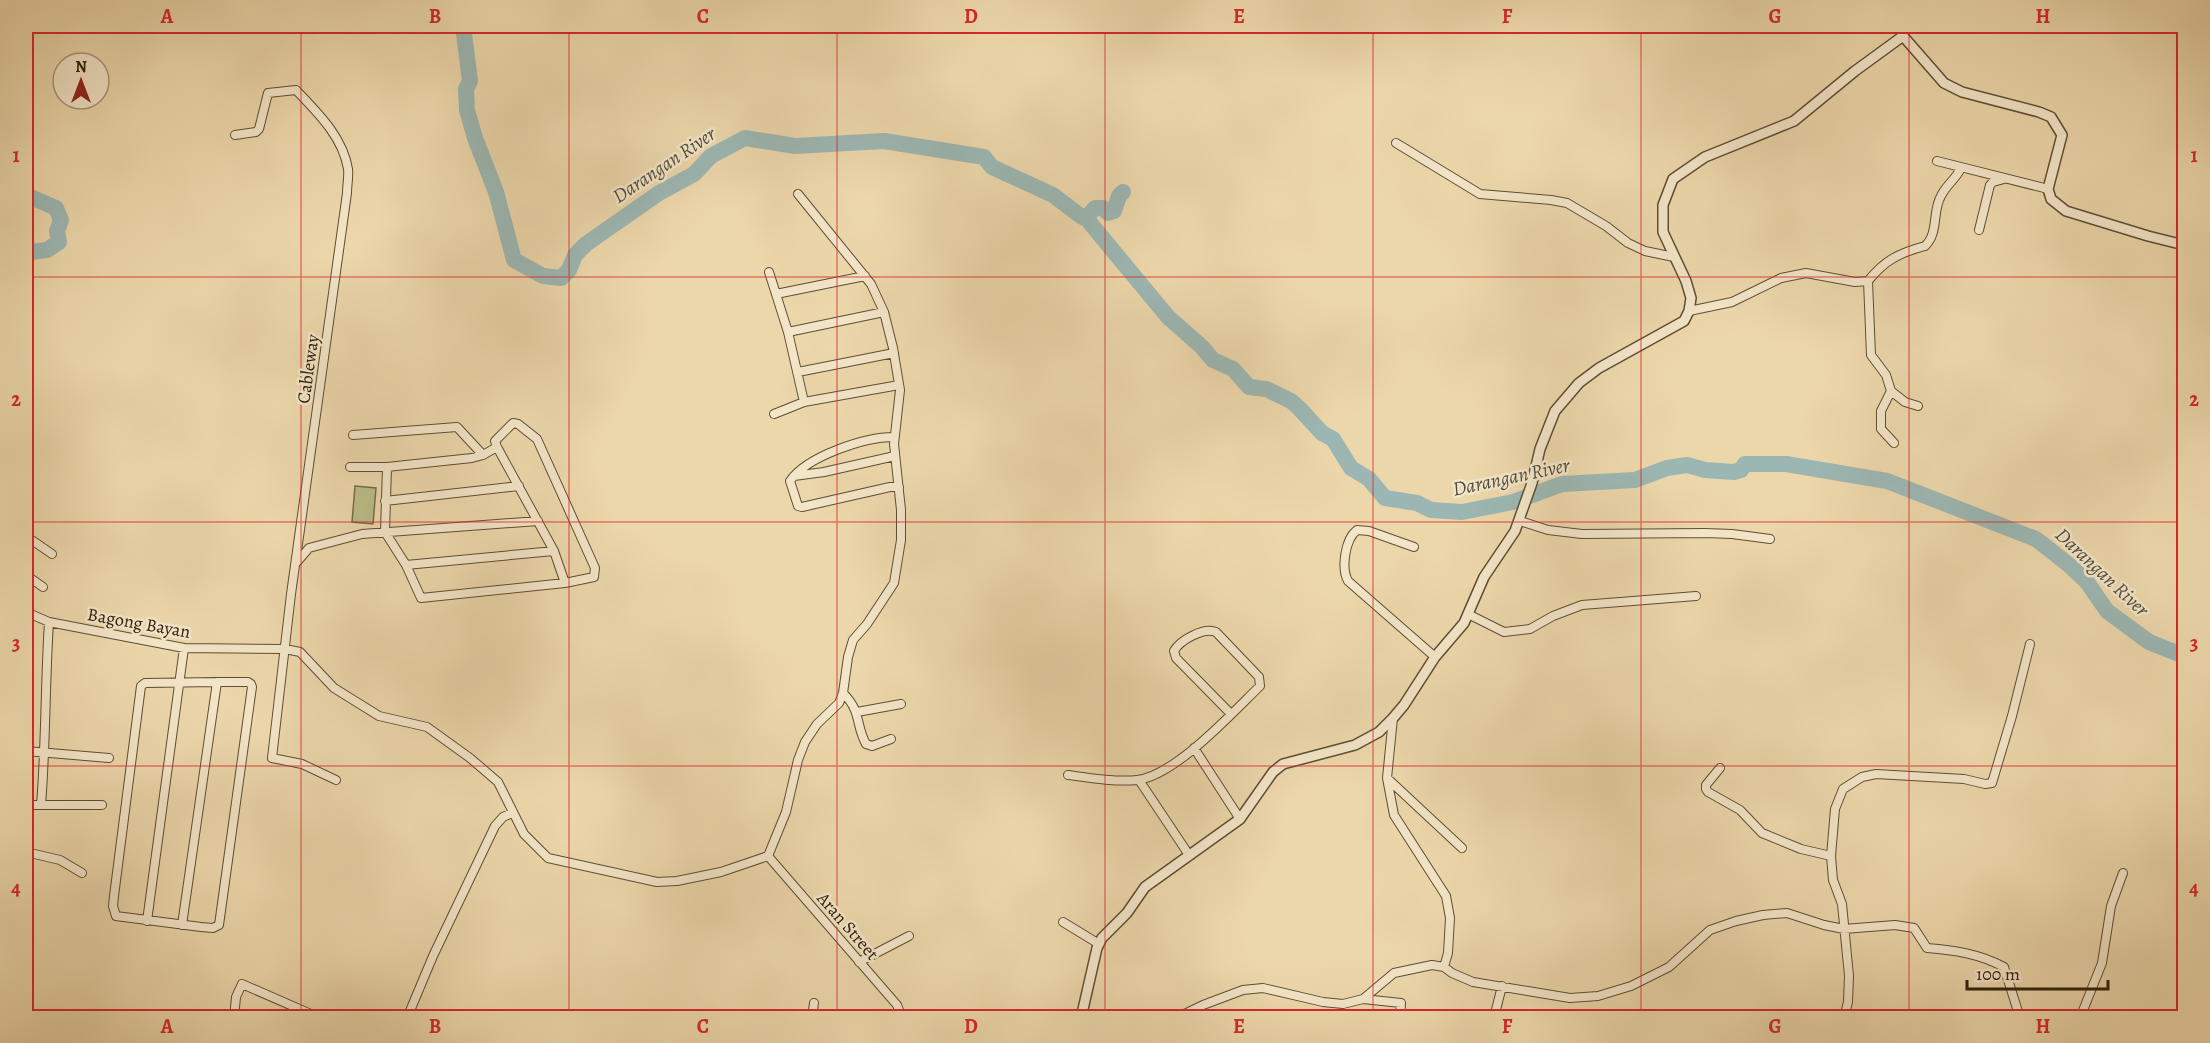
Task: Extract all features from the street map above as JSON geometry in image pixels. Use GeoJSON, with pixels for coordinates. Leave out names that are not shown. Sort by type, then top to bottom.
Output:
{"type":"FeatureCollection","features":[{"type":"Feature","properties":{"kind":"street"},"geometry":{"type":"LineString","coordinates":[[1081,1017],[1099,944],[1127,913],[1145,887],[1240,819],[1273,772],[1283,764],[1355,745],[1378,732],[1393,718],[1435,657],[1464,623],[1484,577],[1515,531],[1532,483],[1540,449],[1555,411],[1579,383],[1599,368],[1684,321],[1689,311],[1691,298],[1663,232],[1663,205],[1673,179],[1705,157],[1794,121],[1902,31],[1944,84],[1962,92],[2039,111],[2051,117],[2062,135],[2048,189],[2051,199],[2066,211],[2184,245]]}},
{"type":"Feature","properties":{"kind":"street","name":"Cableway"},"geometry":{"type":"LineString","coordinates":[[235,135],[256,132],[259,129],[268,93],[296,90],[324,118],[334,134],[348,169],[272,758],[302,765],[336,780]]}},
{"type":"Feature","properties":{"kind":"street"},"geometry":{"type":"LineString","coordinates":[[1396,142],[1480,194],[1567,203],[1606,226],[1628,243],[1645,251],[1674,256]]}},
{"type":"Feature","properties":{"kind":"street"},"geometry":{"type":"LineString","coordinates":[[1937,161],[2048,189]]}},
{"type":"Feature","properties":{"kind":"street"},"geometry":{"type":"LineString","coordinates":[[1918,405],[1905,402],[1891,391],[1886,375],[1871,355],[1868,281],[1882,265],[1898,255],[1929,243],[1941,195],[1961,168]]}},
{"type":"Feature","properties":{"kind":"street"},"geometry":{"type":"LineString","coordinates":[[1979,230],[1990,185],[2005,179]]}},
{"type":"Feature","properties":{"kind":"street"},"geometry":{"type":"LineString","coordinates":[[285,649],[300,652],[334,688],[380,716],[427,727],[454,746],[498,783],[524,834],[548,858],[657,882],[677,881],[721,872],[768,856],[786,812],[798,760],[805,742],[817,724],[839,703],[853,640],[867,624],[894,583],[901,540],[894,437],[899,386],[884,312],[871,284],[798,194]]}},
{"type":"Feature","properties":{"kind":"street"},"geometry":{"type":"LineString","coordinates":[[769,272],[788,332],[804,402]]}},
{"type":"Feature","properties":{"kind":"street"},"geometry":{"type":"LineString","coordinates":[[1689,311],[1732,302],[1780,278],[1806,273],[1855,282],[1868,281]]}},
{"type":"Feature","properties":{"kind":"street"},"geometry":{"type":"LineString","coordinates":[[776,294],[865,276]]}},
{"type":"Feature","properties":{"kind":"street"},"geometry":{"type":"LineString","coordinates":[[788,332],[884,312]]}},
{"type":"Feature","properties":{"kind":"street"},"geometry":{"type":"LineString","coordinates":[[798,372],[894,353]]}},
{"type":"Feature","properties":{"kind":"street"},"geometry":{"type":"LineString","coordinates":[[774,414],[804,402],[899,386]]}},
{"type":"Feature","properties":{"kind":"street"},"geometry":{"type":"LineString","coordinates":[[1891,391],[1881,411],[1881,429],[1894,443]]}},
{"type":"Feature","properties":{"kind":"street"},"geometry":{"type":"LineString","coordinates":[[387,467],[385,532],[406,565],[421,598],[565,583],[594,577],[596,568],[537,439],[518,424],[513,423],[495,441],[554,550],[565,583]]}},
{"type":"Feature","properties":{"kind":"street"},"geometry":{"type":"LineString","coordinates":[[353,435],[457,428],[483,455]]}},
{"type":"Feature","properties":{"kind":"street"},"geometry":{"type":"LineString","coordinates":[[894,437],[884,437],[834,450],[792,476],[790,481],[798,506],[802,507],[890,487],[899,487]]}},
{"type":"Feature","properties":{"kind":"street"},"geometry":{"type":"LineString","coordinates":[[350,467],[387,467],[483,455],[497,447]]}},
{"type":"Feature","properties":{"kind":"street"},"geometry":{"type":"LineString","coordinates":[[792,476],[825,472],[895,456]]}},
{"type":"Feature","properties":{"kind":"street"},"geometry":{"type":"LineString","coordinates":[[385,501],[519,486]]}},
{"type":"Feature","properties":{"kind":"street"},"geometry":{"type":"LineString","coordinates":[[1521,517],[1548,530],[1582,534],[1705,533],[1770,539]]}},
{"type":"Feature","properties":{"kind":"street"},"geometry":{"type":"LineString","coordinates":[[296,563],[309,548],[334,540],[385,532],[538,521]]}},
{"type":"Feature","properties":{"kind":"street"},"geometry":{"type":"LineString","coordinates":[[1414,547],[1369,531],[1357,530],[1352,534],[1345,558],[1344,574],[1348,581],[1435,657]]}},
{"type":"Feature","properties":{"kind":"street"},"geometry":{"type":"LineString","coordinates":[[26,536],[52,554]]}},
{"type":"Feature","properties":{"kind":"street"},"geometry":{"type":"LineString","coordinates":[[406,565],[554,550]]}},
{"type":"Feature","properties":{"kind":"street"},"geometry":{"type":"LineString","coordinates":[[26,575],[43,587]]}},
{"type":"Feature","properties":{"kind":"street"},"geometry":{"type":"LineString","coordinates":[[1468,614],[1504,632],[1530,629],[1553,616],[1582,605],[1695,596]]}},
{"type":"Feature","properties":{"kind":"street","name":"Bagong Bayan"},"geometry":{"type":"LineString","coordinates":[[26,612],[49,622],[184,648],[285,649]]}},
{"type":"Feature","properties":{"kind":"street"},"geometry":{"type":"LineString","coordinates":[[41,805],[49,622]]}},
{"type":"Feature","properties":{"kind":"street"},"geometry":{"type":"LineString","coordinates":[[1068,775],[1139,780],[1164,770],[1194,748],[1231,714],[1260,686],[1259,677],[1216,632],[1206,630],[1177,645],[1174,651],[1176,657],[1231,714]]}},
{"type":"Feature","properties":{"kind":"street"},"geometry":{"type":"LineString","coordinates":[[1844,1017],[1850,976],[1842,904],[1833,880],[1831,856],[1835,809],[1839,794],[1862,777],[1876,774],[1903,774],[1992,783],[2030,644]]}},
{"type":"Feature","properties":{"kind":"street"},"geometry":{"type":"LineString","coordinates":[[147,921],[184,648]]}},
{"type":"Feature","properties":{"kind":"street"},"geometry":{"type":"LineString","coordinates":[[179,682],[248,682],[252,687],[222,908],[217,927],[182,925],[116,916],[113,906],[141,686],[145,683],[179,682]]}},
{"type":"Feature","properties":{"kind":"street"},"geometry":{"type":"LineString","coordinates":[[182,925],[217,682]]}},
{"type":"Feature","properties":{"kind":"street"},"geometry":{"type":"LineString","coordinates":[[843,693],[852,702],[857,712],[862,737],[866,744],[872,746],[891,739]]}},
{"type":"Feature","properties":{"kind":"street"},"geometry":{"type":"LineString","coordinates":[[857,712],[901,704]]}},
{"type":"Feature","properties":{"kind":"street"},"geometry":{"type":"LineString","coordinates":[[1393,718],[1387,778],[1394,815],[1446,896],[1450,918],[1448,953],[1444,967]]}},
{"type":"Feature","properties":{"kind":"street"},"geometry":{"type":"LineString","coordinates":[[1194,748],[1240,819]]}},
{"type":"Feature","properties":{"kind":"street"},"geometry":{"type":"LineString","coordinates":[[26,751],[109,758]]}},
{"type":"Feature","properties":{"kind":"street"},"geometry":{"type":"LineString","coordinates":[[1720,768],[1706,785],[1708,792],[1740,810],[1762,833],[1801,849],[1831,856]]}},
{"type":"Feature","properties":{"kind":"street"},"geometry":{"type":"LineString","coordinates":[[1387,778],[1462,848]]}},
{"type":"Feature","properties":{"kind":"street"},"geometry":{"type":"LineString","coordinates":[[1139,780],[1189,855]]}},
{"type":"Feature","properties":{"kind":"street"},"geometry":{"type":"LineString","coordinates":[[26,806],[102,805]]}},
{"type":"Feature","properties":{"kind":"street"},"geometry":{"type":"LineString","coordinates":[[406,1017],[495,826],[503,817],[512,813]]}},
{"type":"Feature","properties":{"kind":"street"},"geometry":{"type":"LineString","coordinates":[[26,852],[60,860],[82,873]]}},
{"type":"Feature","properties":{"kind":"street","name":"Aran Street"},"geometry":{"type":"LineString","coordinates":[[768,856],[897,1005],[902,1017]]}},
{"type":"Feature","properties":{"kind":"street"},"geometry":{"type":"LineString","coordinates":[[2080,1017],[2102,963],[2111,906],[2123,873]]}},
{"type":"Feature","properties":{"kind":"street"},"geometry":{"type":"LineString","coordinates":[[1363,999],[1394,973],[1422,967],[1444,967],[1473,982],[1570,998],[1598,996],[1630,986],[1669,967],[1710,930],[1763,915],[1787,913],[1844,929],[1895,925],[1914,928],[1928,948],[1968,953],[1998,963],[2004,967],[2020,1017]]}},
{"type":"Feature","properties":{"kind":"street"},"geometry":{"type":"LineString","coordinates":[[1063,922],[1099,944]]}},
{"type":"Feature","properties":{"kind":"street"},"geometry":{"type":"LineString","coordinates":[[859,962],[909,936]]}},
{"type":"Feature","properties":{"kind":"street"},"geometry":{"type":"LineString","coordinates":[[234,1017],[236,997],[242,984],[320,1017]]}},
{"type":"Feature","properties":{"kind":"street"},"geometry":{"type":"LineString","coordinates":[[1494,1017],[1502,986]]}},
{"type":"Feature","properties":{"kind":"street"},"geometry":{"type":"LineString","coordinates":[[1176,1017],[1243,990],[1263,988],[1323,1002],[1343,1004],[1363,999],[1401,1003],[1400,1017]]}},
{"type":"Feature","properties":{"kind":"street"},"geometry":{"type":"LineString","coordinates":[[812,1017],[814,1003]]}},
{"type":"Feature","properties":{"kind":"green space"},"geometry":{"type":"Polygon","coordinates":[[[355,486],[376,488],[373,524],[352,522],[355,486]]]}},
{"type":"Feature","properties":{"kind":"waterway","name":"Darangan River"},"geometry":{"type":"LineString","coordinates":[[463,26],[470,81],[466,89],[467,110],[496,192],[514,260],[543,276],[561,278],[569,270],[575,255],[586,244],[659,193],[694,174],[711,156],[745,138],[795,146],[884,141],[984,157],[992,167],[1053,195],[1086,218],[1095,208],[1103,208],[1108,213],[1114,211],[1119,196],[1123,192]]}},
{"type":"Feature","properties":{"kind":"waterway","name":"Darangan River"},"geometry":{"type":"LineString","coordinates":[[26,195],[56,208],[61,220],[57,231],[59,242],[47,250],[30,252],[26,256]]}},
{"type":"Feature","properties":{"kind":"waterway","name":"Darangan River"},"geometry":{"type":"LineString","coordinates":[[1086,218],[1168,317],[1213,360],[1233,369],[1249,387],[1266,389],[1291,401],[1322,433],[1333,439],[1351,468],[1369,479],[1385,498],[1417,503],[1431,510],[1462,512],[1513,502],[1562,484],[1635,480],[1667,468],[1687,465],[1705,470],[1734,472],[1741,470],[1745,464],[1786,464],[1887,481],[2036,539],[2087,582],[2107,611],[2149,642],[2184,656]]}}]}
